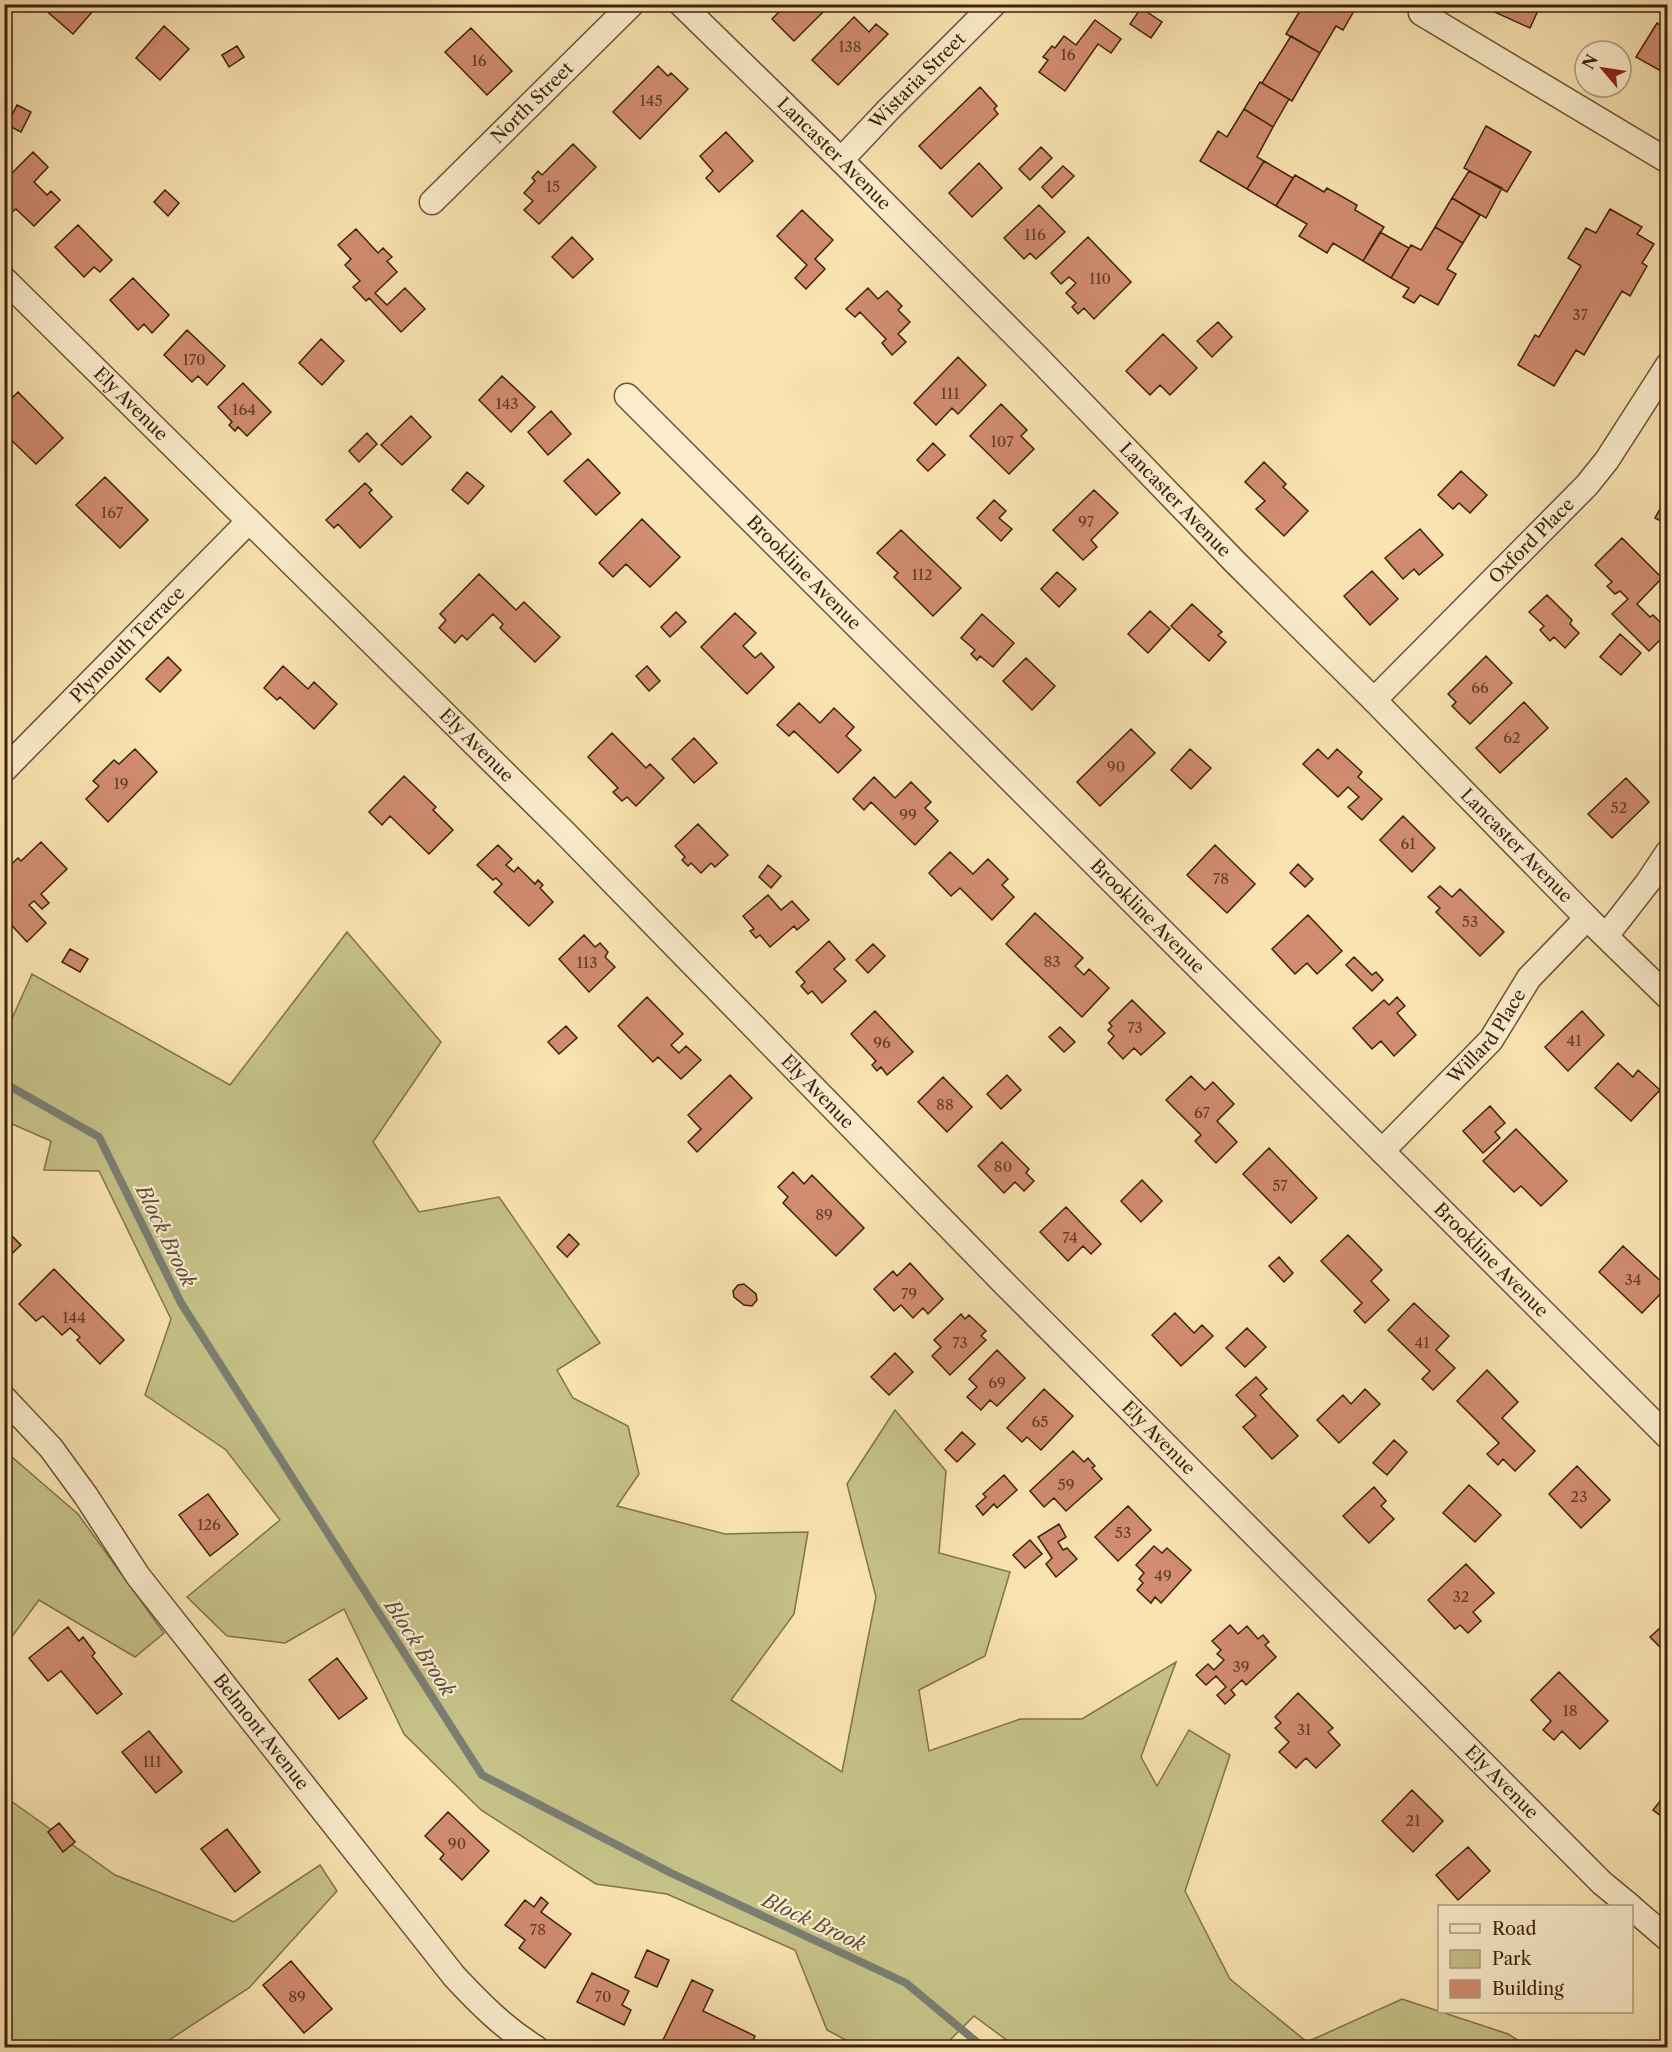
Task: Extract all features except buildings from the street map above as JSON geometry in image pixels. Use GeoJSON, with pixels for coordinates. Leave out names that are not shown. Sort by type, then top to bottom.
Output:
{"type":"FeatureCollection","features":[{"type":"Feature","properties":{"kind":"street","name":"North Street"},"geometry":{"type":"LineString","coordinates":[[432,202],[633,4]]}},
{"type":"Feature","properties":{"kind":"street","name":"Lancaster Avenue"},"geometry":{"type":"LineString","coordinates":[[681,4],[841,160],[1037,357],[1235,562],[1668,997]]}},
{"type":"Feature","properties":{"kind":"street","name":"Wistaria Street"},"geometry":{"type":"LineString","coordinates":[[841,160],[994,4]]}},
{"type":"Feature","properties":{"kind":"street"},"geometry":{"type":"LineString","coordinates":[[1423,9],[1668,160]]}},
{"type":"Feature","properties":{"kind":"street","name":"Ely Avenue"},"geometry":{"type":"LineString","coordinates":[[4,279],[565,833],[1002,1281],[1602,1883],[1628,1905]]}},
{"type":"Feature","properties":{"kind":"street","name":"Oxford Place"},"geometry":{"type":"LineString","coordinates":[[1374,700],[1587,486],[1612,452],[1668,365]]}},
{"type":"Feature","properties":{"kind":"street","name":"Brookline Avenue"},"geometry":{"type":"LineString","coordinates":[[627,396],[1668,1437]]}},
{"type":"Feature","properties":{"kind":"street","name":"Plymouth Terrace"},"geometry":{"type":"LineString","coordinates":[[4,770],[249,521]]}},
{"type":"Feature","properties":{"kind":"street"},"geometry":{"type":"LineString","coordinates":[[1606,936],[1668,852]]}},
{"type":"Feature","properties":{"kind":"street","name":"Willard Place"},"geometry":{"type":"LineString","coordinates":[[1382,1151],[1491,1040],[1529,978],[1587,918]]}},
{"type":"Feature","properties":{"kind":"street","name":"Belmont Avenue"},"geometry":{"type":"LineString","coordinates":[[4,1398],[51,1448],[86,1496],[138,1576],[454,1976],[509,2040],[536,2048]]}},
{"type":"Feature","properties":{"kind":"street","name":"Ely Avenue"},"geometry":{"type":"LineString","coordinates":[[1633,1910],[1668,1939]]}},
{"type":"Feature","properties":{"kind":"green space"},"geometry":{"type":"Polygon","coordinates":[[[347,932],[441,1042],[373,1142],[419,1212],[499,1197],[600,1343],[557,1370],[573,1398],[628,1426],[639,1474],[617,1506],[725,1534],[808,1532],[794,1614],[731,1700],[842,1772],[876,1597],[847,1484],[895,1410],[946,1471],[939,1553],[1010,1572],[985,1656],[919,1690],[929,1751],[1020,1719],[1082,1719],[1176,1662],[1141,1757],[1157,1786],[1189,1730],[1230,1755],[1185,1891],[1230,1979],[1307,2042],[1402,1999],[1438,2011],[1438,2013],[1444,2013],[1508,2034],[1529,2047],[1016,2047],[974,2016],[943,2047],[859,2047],[827,2030],[795,1950],[667,1894],[596,1884],[481,1810],[404,1734],[344,1609],[285,1643],[227,1636],[187,1597],[280,1520],[226,1450],[145,1395],[171,1319],[99,1171],[44,1170],[51,1141],[5,1121],[5,1034],[32,974],[230,1085],[347,932]]]}},
{"type":"Feature","properties":{"kind":"green space"},"geometry":{"type":"Polygon","coordinates":[[[5,1451],[78,1514],[164,1633],[135,1657],[39,1600],[5,1646],[5,1451]]]}},
{"type":"Feature","properties":{"kind":"green space"},"geometry":{"type":"Polygon","coordinates":[[[4,1796],[115,1875],[234,1922],[320,1865],[337,1891],[249,1988],[169,2040],[170,2047],[5,2047],[4,1796]]]}},
{"type":"Feature","properties":{"kind":"waterway","name":"Block Brook"},"geometry":{"type":"LineString","coordinates":[[4,1083],[99,1137],[181,1303],[482,1775],[671,1873],[906,1983],[984,2048]]}}]}
